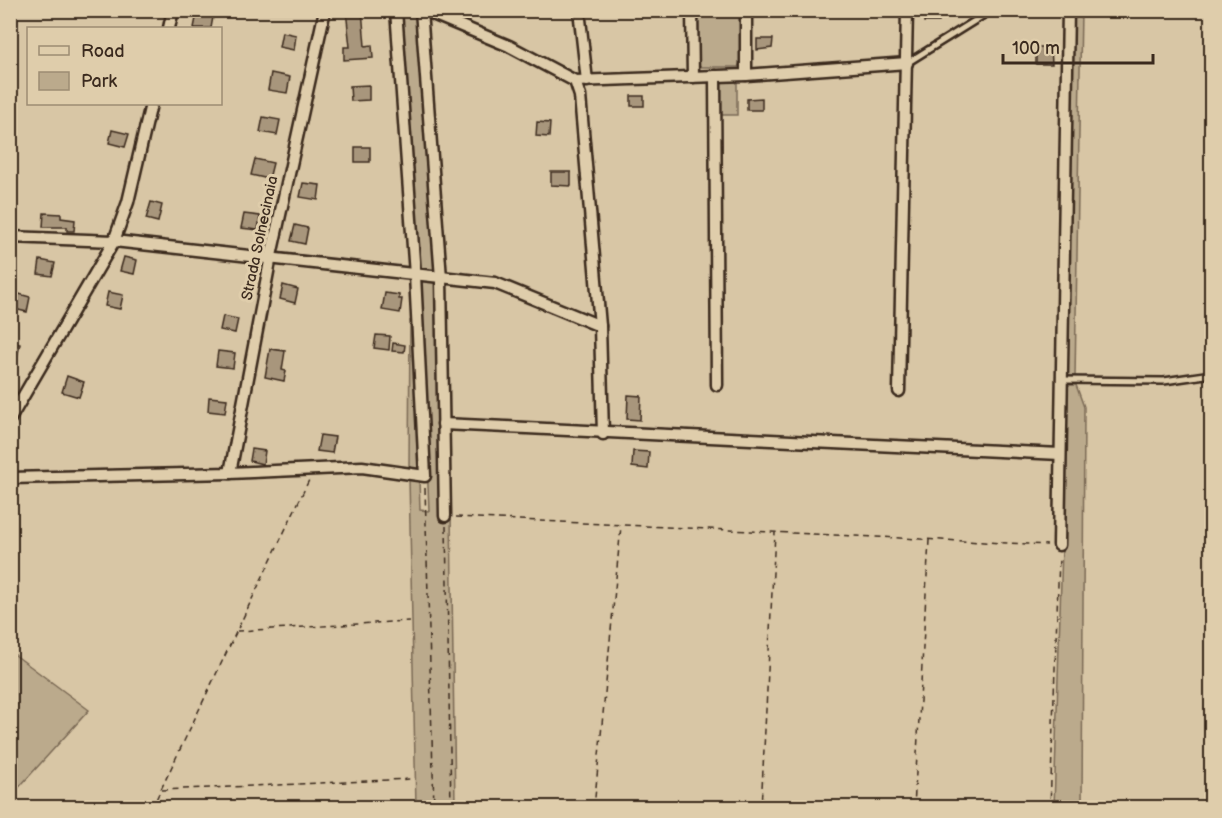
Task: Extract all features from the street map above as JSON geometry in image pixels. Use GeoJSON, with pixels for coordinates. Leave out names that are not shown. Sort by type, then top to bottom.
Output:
{"type":"FeatureCollection","features":[{"type":"Feature","properties":{"kind":"street"},"geometry":{"type":"LineString","coordinates":[[169,27],[173,10]]}},
{"type":"Feature","properties":{"kind":"street","name":"Strada Solnecinaia"},"geometry":{"type":"LineString","coordinates":[[230,473],[271,256],[325,10]]}},
{"type":"Feature","properties":{"kind":"street"},"geometry":{"type":"LineString","coordinates":[[10,478],[230,473],[362,467],[425,476],[415,275],[396,10]]}},
{"type":"Feature","properties":{"kind":"street"},"geometry":{"type":"LineString","coordinates":[[445,516],[441,278],[422,10],[508,46],[575,81],[746,75],[907,63]]}},
{"type":"Feature","properties":{"kind":"street"},"geometry":{"type":"LineString","coordinates":[[579,10],[587,81]]}},
{"type":"Feature","properties":{"kind":"street"},"geometry":{"type":"LineString","coordinates":[[692,10],[693,77]]}},
{"type":"Feature","properties":{"kind":"street"},"geometry":{"type":"LineString","coordinates":[[746,10],[746,75]]}},
{"type":"Feature","properties":{"kind":"street"},"geometry":{"type":"LineString","coordinates":[[899,391],[907,10]]}},
{"type":"Feature","properties":{"kind":"street"},"geometry":{"type":"LineString","coordinates":[[1059,545],[1068,10]]}},
{"type":"Feature","properties":{"kind":"street"},"geometry":{"type":"LineString","coordinates":[[715,76],[717,385]]}},
{"type":"Feature","properties":{"kind":"street"},"geometry":{"type":"LineString","coordinates":[[575,81],[580,96],[600,326],[603,434]]}},
{"type":"Feature","properties":{"kind":"street"},"geometry":{"type":"LineString","coordinates":[[10,419],[114,241],[128,202],[151,105]]}},
{"type":"Feature","properties":{"kind":"street"},"geometry":{"type":"LineString","coordinates":[[10,237],[114,241],[271,256],[495,283],[510,287],[600,326]]}},
{"type":"Feature","properties":{"kind":"street"},"geometry":{"type":"LineString","coordinates":[[443,424],[603,434],[1060,454]]}},
{"type":"Feature","properties":{"kind":"lane"},"geometry":{"type":"LineString","coordinates":[[907,63],[992,10]]}},
{"type":"Feature","properties":{"kind":"lane"},"geometry":{"type":"LineString","coordinates":[[1062,380],[1164,381],[1212,374]]}},
{"type":"Feature","properties":{"kind":"path"},"geometry":{"type":"LineString","coordinates":[[44,807],[153,806],[314,469]]}},
{"type":"Feature","properties":{"kind":"path"},"geometry":{"type":"LineString","coordinates":[[425,476],[434,807]]}},
{"type":"Feature","properties":{"kind":"path"},"geometry":{"type":"LineString","coordinates":[[451,807],[445,516],[1059,545],[1050,807]]}},
{"type":"Feature","properties":{"kind":"path"},"geometry":{"type":"LineString","coordinates":[[594,807],[621,525]]}},
{"type":"Feature","properties":{"kind":"path"},"geometry":{"type":"LineString","coordinates":[[760,807],[775,532]]}},
{"type":"Feature","properties":{"kind":"path"},"geometry":{"type":"LineString","coordinates":[[914,807],[930,539]]}},
{"type":"Feature","properties":{"kind":"path"},"geometry":{"type":"LineString","coordinates":[[237,631],[409,621]]}},
{"type":"Feature","properties":{"kind":"path"},"geometry":{"type":"LineString","coordinates":[[160,790],[412,778]]}},
{"type":"Feature","properties":{"kind":"green space"},"geometry":{"type":"Polygon","coordinates":[[[1081,10],[1075,377],[1066,377],[1071,11],[1081,10]]]}},
{"type":"Feature","properties":{"kind":"green space"},"geometry":{"type":"Polygon","coordinates":[[[400,11],[417,12],[437,274],[420,271],[400,11]]]}},
{"type":"Feature","properties":{"kind":"green space"},"geometry":{"type":"Polygon","coordinates":[[[695,11],[741,11],[741,61],[738,67],[699,67],[696,62],[695,11]]]}},
{"type":"Feature","properties":{"kind":"green space"},"geometry":{"type":"Polygon","coordinates":[[[737,79],[737,115],[721,115],[720,80],[737,79]]]}},
{"type":"Feature","properties":{"kind":"green space"},"geometry":{"type":"Polygon","coordinates":[[[420,280],[437,283],[442,511],[451,512],[455,807],[416,807],[409,478],[419,481],[420,510],[429,511],[420,280]]]}},
{"type":"Feature","properties":{"kind":"green space"},"geometry":{"type":"Polygon","coordinates":[[[410,321],[415,322],[422,473],[409,470],[410,321]]]}},
{"type":"Feature","properties":{"kind":"green space"},"geometry":{"type":"Polygon","coordinates":[[[1067,385],[1076,385],[1084,407],[1082,807],[1054,808],[1067,385]]]}},
{"type":"Feature","properties":{"kind":"green space"},"geometry":{"type":"Polygon","coordinates":[[[11,652],[89,710],[11,796],[11,652]]]}},
{"type":"Feature","properties":{"kind":"building"},"geometry":{"type":"Polygon","coordinates":[[[346,10],[362,10],[365,46],[372,45],[373,58],[344,60],[344,47],[350,47],[346,10]]]}},
{"type":"Feature","properties":{"kind":"building"},"geometry":{"type":"Polygon","coordinates":[[[924,10],[939,10],[939,22],[924,22],[924,10]]]}},
{"type":"Feature","properties":{"kind":"building"},"geometry":{"type":"Polygon","coordinates":[[[197,13],[213,17],[211,27],[194,27],[197,13]]]}},
{"type":"Feature","properties":{"kind":"building"},"geometry":{"type":"Polygon","coordinates":[[[282,32],[296,35],[294,50],[279,47],[282,32]]]}},
{"type":"Feature","properties":{"kind":"building"},"geometry":{"type":"Polygon","coordinates":[[[757,39],[773,39],[772,48],[757,50],[757,39]]]}},
{"type":"Feature","properties":{"kind":"building"},"geometry":{"type":"Polygon","coordinates":[[[1036,47],[1051,47],[1052,64],[1036,64],[1036,47]]]}},
{"type":"Feature","properties":{"kind":"building"},"geometry":{"type":"Polygon","coordinates":[[[271,73],[290,77],[287,93],[268,90],[271,73]]]}},
{"type":"Feature","properties":{"kind":"building"},"geometry":{"type":"Polygon","coordinates":[[[369,85],[369,100],[351,101],[350,86],[369,85]]]}},
{"type":"Feature","properties":{"kind":"building"},"geometry":{"type":"Polygon","coordinates":[[[631,96],[644,96],[644,106],[631,106],[631,96]]]}},
{"type":"Feature","properties":{"kind":"building"},"geometry":{"type":"Polygon","coordinates":[[[762,98],[762,110],[747,110],[747,99],[762,98]]]}},
{"type":"Feature","properties":{"kind":"building"},"geometry":{"type":"Polygon","coordinates":[[[263,117],[280,120],[277,135],[260,132],[263,117]]]}},
{"type":"Feature","properties":{"kind":"building"},"geometry":{"type":"Polygon","coordinates":[[[537,122],[550,123],[549,137],[536,136],[537,122]]]}},
{"type":"Feature","properties":{"kind":"building"},"geometry":{"type":"Polygon","coordinates":[[[112,130],[129,134],[125,147],[109,143],[112,130]]]}},
{"type":"Feature","properties":{"kind":"building"},"geometry":{"type":"Polygon","coordinates":[[[355,147],[370,147],[370,162],[355,162],[355,147]]]}},
{"type":"Feature","properties":{"kind":"building"},"geometry":{"type":"Polygon","coordinates":[[[255,159],[273,163],[269,179],[251,175],[255,159]]]}},
{"type":"Feature","properties":{"kind":"building"},"geometry":{"type":"Polygon","coordinates":[[[551,172],[571,172],[571,186],[551,185],[551,172]]]}},
{"type":"Feature","properties":{"kind":"building"},"geometry":{"type":"Polygon","coordinates":[[[303,183],[320,185],[318,200],[300,197],[303,183]]]}},
{"type":"Feature","properties":{"kind":"building"},"geometry":{"type":"Polygon","coordinates":[[[151,202],[162,205],[158,222],[146,219],[151,202]]]}},
{"type":"Feature","properties":{"kind":"building"},"geometry":{"type":"Polygon","coordinates":[[[44,213],[61,214],[61,218],[75,220],[74,231],[67,231],[67,227],[43,227],[44,213]]]}},
{"type":"Feature","properties":{"kind":"building"},"geometry":{"type":"Polygon","coordinates":[[[244,214],[260,216],[258,230],[241,228],[244,214]]]}},
{"type":"Feature","properties":{"kind":"building"},"geometry":{"type":"Polygon","coordinates":[[[295,225],[308,228],[305,244],[291,241],[295,225]]]}},
{"type":"Feature","properties":{"kind":"building"},"geometry":{"type":"Polygon","coordinates":[[[124,257],[137,260],[134,274],[120,271],[124,257]]]}},
{"type":"Feature","properties":{"kind":"building"},"geometry":{"type":"Polygon","coordinates":[[[40,260],[55,263],[52,276],[38,274],[40,260]]]}},
{"type":"Feature","properties":{"kind":"building"},"geometry":{"type":"Polygon","coordinates":[[[283,285],[298,289],[295,303],[280,299],[283,285]]]}},
{"type":"Feature","properties":{"kind":"building"},"geometry":{"type":"Polygon","coordinates":[[[12,292],[30,297],[27,312],[10,308],[12,292]]]}},
{"type":"Feature","properties":{"kind":"building"},"geometry":{"type":"Polygon","coordinates":[[[108,292],[123,295],[120,309],[105,306],[108,292]]]}},
{"type":"Feature","properties":{"kind":"building"},"geometry":{"type":"Polygon","coordinates":[[[385,293],[399,295],[399,299],[402,299],[400,313],[382,310],[385,293]]]}},
{"type":"Feature","properties":{"kind":"building"},"geometry":{"type":"Polygon","coordinates":[[[223,316],[238,319],[235,333],[220,330],[223,316]]]}},
{"type":"Feature","properties":{"kind":"building"},"geometry":{"type":"Polygon","coordinates":[[[376,335],[390,336],[389,350],[374,348],[376,335]]]}},
{"type":"Feature","properties":{"kind":"building"},"geometry":{"type":"Polygon","coordinates":[[[10,342],[20,344],[14,370],[10,370],[10,342]]]}},
{"type":"Feature","properties":{"kind":"building"},"geometry":{"type":"Polygon","coordinates":[[[393,343],[405,345],[404,352],[392,351],[393,343]]]}},
{"type":"Feature","properties":{"kind":"building"},"geometry":{"type":"Polygon","coordinates":[[[270,349],[285,351],[282,370],[286,371],[284,381],[265,377],[270,349]]]}},
{"type":"Feature","properties":{"kind":"building"},"geometry":{"type":"Polygon","coordinates":[[[218,351],[235,353],[233,368],[216,366],[218,351]]]}},
{"type":"Feature","properties":{"kind":"building"},"geometry":{"type":"Polygon","coordinates":[[[67,376],[84,382],[79,397],[62,392],[67,376]]]}},
{"type":"Feature","properties":{"kind":"building"},"geometry":{"type":"Polygon","coordinates":[[[628,395],[641,396],[640,420],[627,419],[628,395]]]}},
{"type":"Feature","properties":{"kind":"building"},"geometry":{"type":"Polygon","coordinates":[[[209,397],[227,399],[225,413],[208,411],[209,397]]]}},
{"type":"Feature","properties":{"kind":"building"},"geometry":{"type":"Polygon","coordinates":[[[320,435],[335,437],[332,453],[317,451],[320,435]]]}},
{"type":"Feature","properties":{"kind":"building"},"geometry":{"type":"Polygon","coordinates":[[[252,449],[265,451],[263,464],[250,461],[252,449]]]}},
{"type":"Feature","properties":{"kind":"building"},"geometry":{"type":"Polygon","coordinates":[[[633,451],[649,452],[648,469],[632,467],[633,451]]]}}]}
